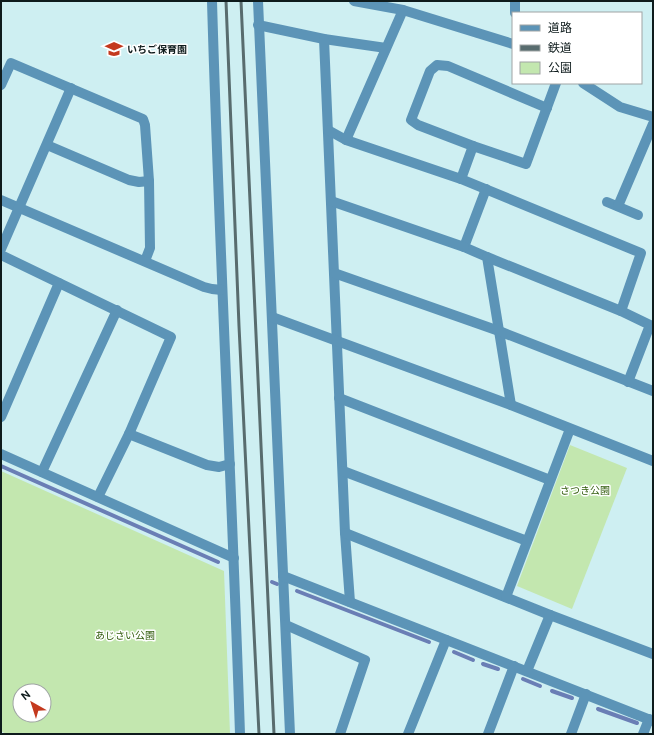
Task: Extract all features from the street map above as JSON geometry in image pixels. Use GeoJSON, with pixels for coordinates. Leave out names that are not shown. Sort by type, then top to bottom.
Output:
{"type":"FeatureCollection","features":[{"type":"Feature","properties":{"kind":"street"},"geometry":{"type":"LineString","coordinates":[[212,1],[240,734]]}},
{"type":"Feature","properties":{"kind":"street"},"geometry":{"type":"LineString","coordinates":[[258,1],[283,576],[292,733]]}},
{"type":"Feature","properties":{"kind":"street"},"geometry":{"type":"LineString","coordinates":[[354,1],[403,10],[512,44]]}},
{"type":"Feature","properties":{"kind":"street"},"geometry":{"type":"LineString","coordinates":[[515,1],[516,12]]}},
{"type":"Feature","properties":{"kind":"street"},"geometry":{"type":"LineString","coordinates":[[346,140],[403,10]]}},
{"type":"Feature","properties":{"kind":"street"},"geometry":{"type":"LineString","coordinates":[[258,25],[324,39],[386,48]]}},
{"type":"Feature","properties":{"kind":"street"},"geometry":{"type":"LineString","coordinates":[[324,39],[342,471],[350,602]]}},
{"type":"Feature","properties":{"kind":"street"},"geometry":{"type":"LineString","coordinates":[[1,85],[11,63],[143,119],[145,125],[149,181],[150,248],[146,261]]}},
{"type":"Feature","properties":{"kind":"street"},"geometry":{"type":"LineString","coordinates":[[547,108],[448,66],[437,64],[430,71],[412,120],[418,125],[526,164],[547,108],[556,84]]}},
{"type":"Feature","properties":{"kind":"street"},"geometry":{"type":"LineString","coordinates":[[585,84],[620,107],[653,117]]}},
{"type":"Feature","properties":{"kind":"street"},"geometry":{"type":"LineString","coordinates":[[1,248],[71,88]]}},
{"type":"Feature","properties":{"kind":"street"},"geometry":{"type":"LineString","coordinates":[[618,206],[653,124]]}},
{"type":"Feature","properties":{"kind":"street"},"geometry":{"type":"LineString","coordinates":[[328,130],[346,140],[486,189],[641,253],[621,311]]}},
{"type":"Feature","properties":{"kind":"street"},"geometry":{"type":"LineString","coordinates":[[47,145],[129,180],[139,182],[149,181]]}},
{"type":"Feature","properties":{"kind":"street"},"geometry":{"type":"LineString","coordinates":[[461,180],[473,146]]}},
{"type":"Feature","properties":{"kind":"street"},"geometry":{"type":"LineString","coordinates":[[464,247],[486,189]]}},
{"type":"Feature","properties":{"kind":"street"},"geometry":{"type":"LineString","coordinates":[[1,200],[204,287],[222,290]]}},
{"type":"Feature","properties":{"kind":"street"},"geometry":{"type":"LineString","coordinates":[[331,201],[464,247],[621,311],[650,325],[628,382]]}},
{"type":"Feature","properties":{"kind":"street"},"geometry":{"type":"LineString","coordinates":[[607,202],[638,215]]}},
{"type":"Feature","properties":{"kind":"street"},"geometry":{"type":"LineString","coordinates":[[1,255],[171,337],[129,434],[98,496]]}},
{"type":"Feature","properties":{"kind":"street"},"geometry":{"type":"LineString","coordinates":[[487,257],[511,405]]}},
{"type":"Feature","properties":{"kind":"street"},"geometry":{"type":"LineString","coordinates":[[334,273],[499,331],[628,382],[653,390]]}},
{"type":"Feature","properties":{"kind":"street"},"geometry":{"type":"LineString","coordinates":[[1,418],[59,283]]}},
{"type":"Feature","properties":{"kind":"street"},"geometry":{"type":"LineString","coordinates":[[42,472],[117,310]]}},
{"type":"Feature","properties":{"kind":"street"},"geometry":{"type":"LineString","coordinates":[[272,317],[511,405],[653,461]]}},
{"type":"Feature","properties":{"kind":"street"},"geometry":{"type":"LineString","coordinates":[[340,398],[550,480]]}},
{"type":"Feature","properties":{"kind":"street"},"geometry":{"type":"LineString","coordinates":[[506,597],[570,429]]}},
{"type":"Feature","properties":{"kind":"street"},"geometry":{"type":"LineString","coordinates":[[129,434],[207,465],[218,467],[230,464]]}},
{"type":"Feature","properties":{"kind":"street"},"geometry":{"type":"LineString","coordinates":[[1,454],[234,558]]}},
{"type":"Feature","properties":{"kind":"street"},"geometry":{"type":"LineString","coordinates":[[342,471],[527,542]]}},
{"type":"Feature","properties":{"kind":"street"},"geometry":{"type":"LineString","coordinates":[[345,532],[550,615],[653,654]]}},
{"type":"Feature","properties":{"kind":"street"},"geometry":{"type":"LineString","coordinates":[[283,576],[651,720],[642,734]]}},
{"type":"Feature","properties":{"kind":"street"},"geometry":{"type":"LineString","coordinates":[[527,671],[550,615]]}},
{"type":"Feature","properties":{"kind":"street"},"geometry":{"type":"LineString","coordinates":[[286,625],[365,660],[340,734]]}},
{"type":"Feature","properties":{"kind":"street"},"geometry":{"type":"LineString","coordinates":[[408,734],[446,640]]}},
{"type":"Feature","properties":{"kind":"street"},"geometry":{"type":"LineString","coordinates":[[488,734],[514,666]]}},
{"type":"Feature","properties":{"kind":"street"},"geometry":{"type":"LineString","coordinates":[[571,734],[586,694]]}},
{"type":"Feature","properties":{"kind":"green space","name":"さつき公園"},"geometry":{"type":"Polygon","coordinates":[[[570,445],[627,468],[572,609],[517,586],[570,445]]]}},
{"type":"Feature","properties":{"kind":"green space","name":"あじさい公園"},"geometry":{"type":"Polygon","coordinates":[[[1,471],[224,571],[230,734],[6,734],[1,731],[1,471]]]}},
{"type":"Feature","properties":{"kind":"waterway"},"geometry":{"type":"LineString","coordinates":[[1,466],[218,562]]}},
{"type":"Feature","properties":{"kind":"waterway"},"geometry":{"type":"LineString","coordinates":[[272,582],[277,584]]}},
{"type":"Feature","properties":{"kind":"waterway"},"geometry":{"type":"LineString","coordinates":[[297,591],[429,642]]}},
{"type":"Feature","properties":{"kind":"waterway"},"geometry":{"type":"LineString","coordinates":[[454,652],[473,660]]}},
{"type":"Feature","properties":{"kind":"waterway"},"geometry":{"type":"LineString","coordinates":[[483,664],[498,669]]}},
{"type":"Feature","properties":{"kind":"waterway"},"geometry":{"type":"LineString","coordinates":[[523,679],[540,686]]}},
{"type":"Feature","properties":{"kind":"waterway"},"geometry":{"type":"LineString","coordinates":[[552,691],[572,698]]}},
{"type":"Feature","properties":{"kind":"waterway"},"geometry":{"type":"LineString","coordinates":[[598,709],[637,723]]}},
{"type":"Feature","properties":{"kind":"railway"},"geometry":{"type":"LineString","coordinates":[[226,1],[239,326],[259,734]]}},
{"type":"Feature","properties":{"kind":"railway"},"geometry":{"type":"LineString","coordinates":[[241,1],[274,734]]}},
{"type":"Feature","properties":{"kind":"place","name":"いちご保育園"},"geometry":{"type":"Point","coordinates":[114,49]}}]}
